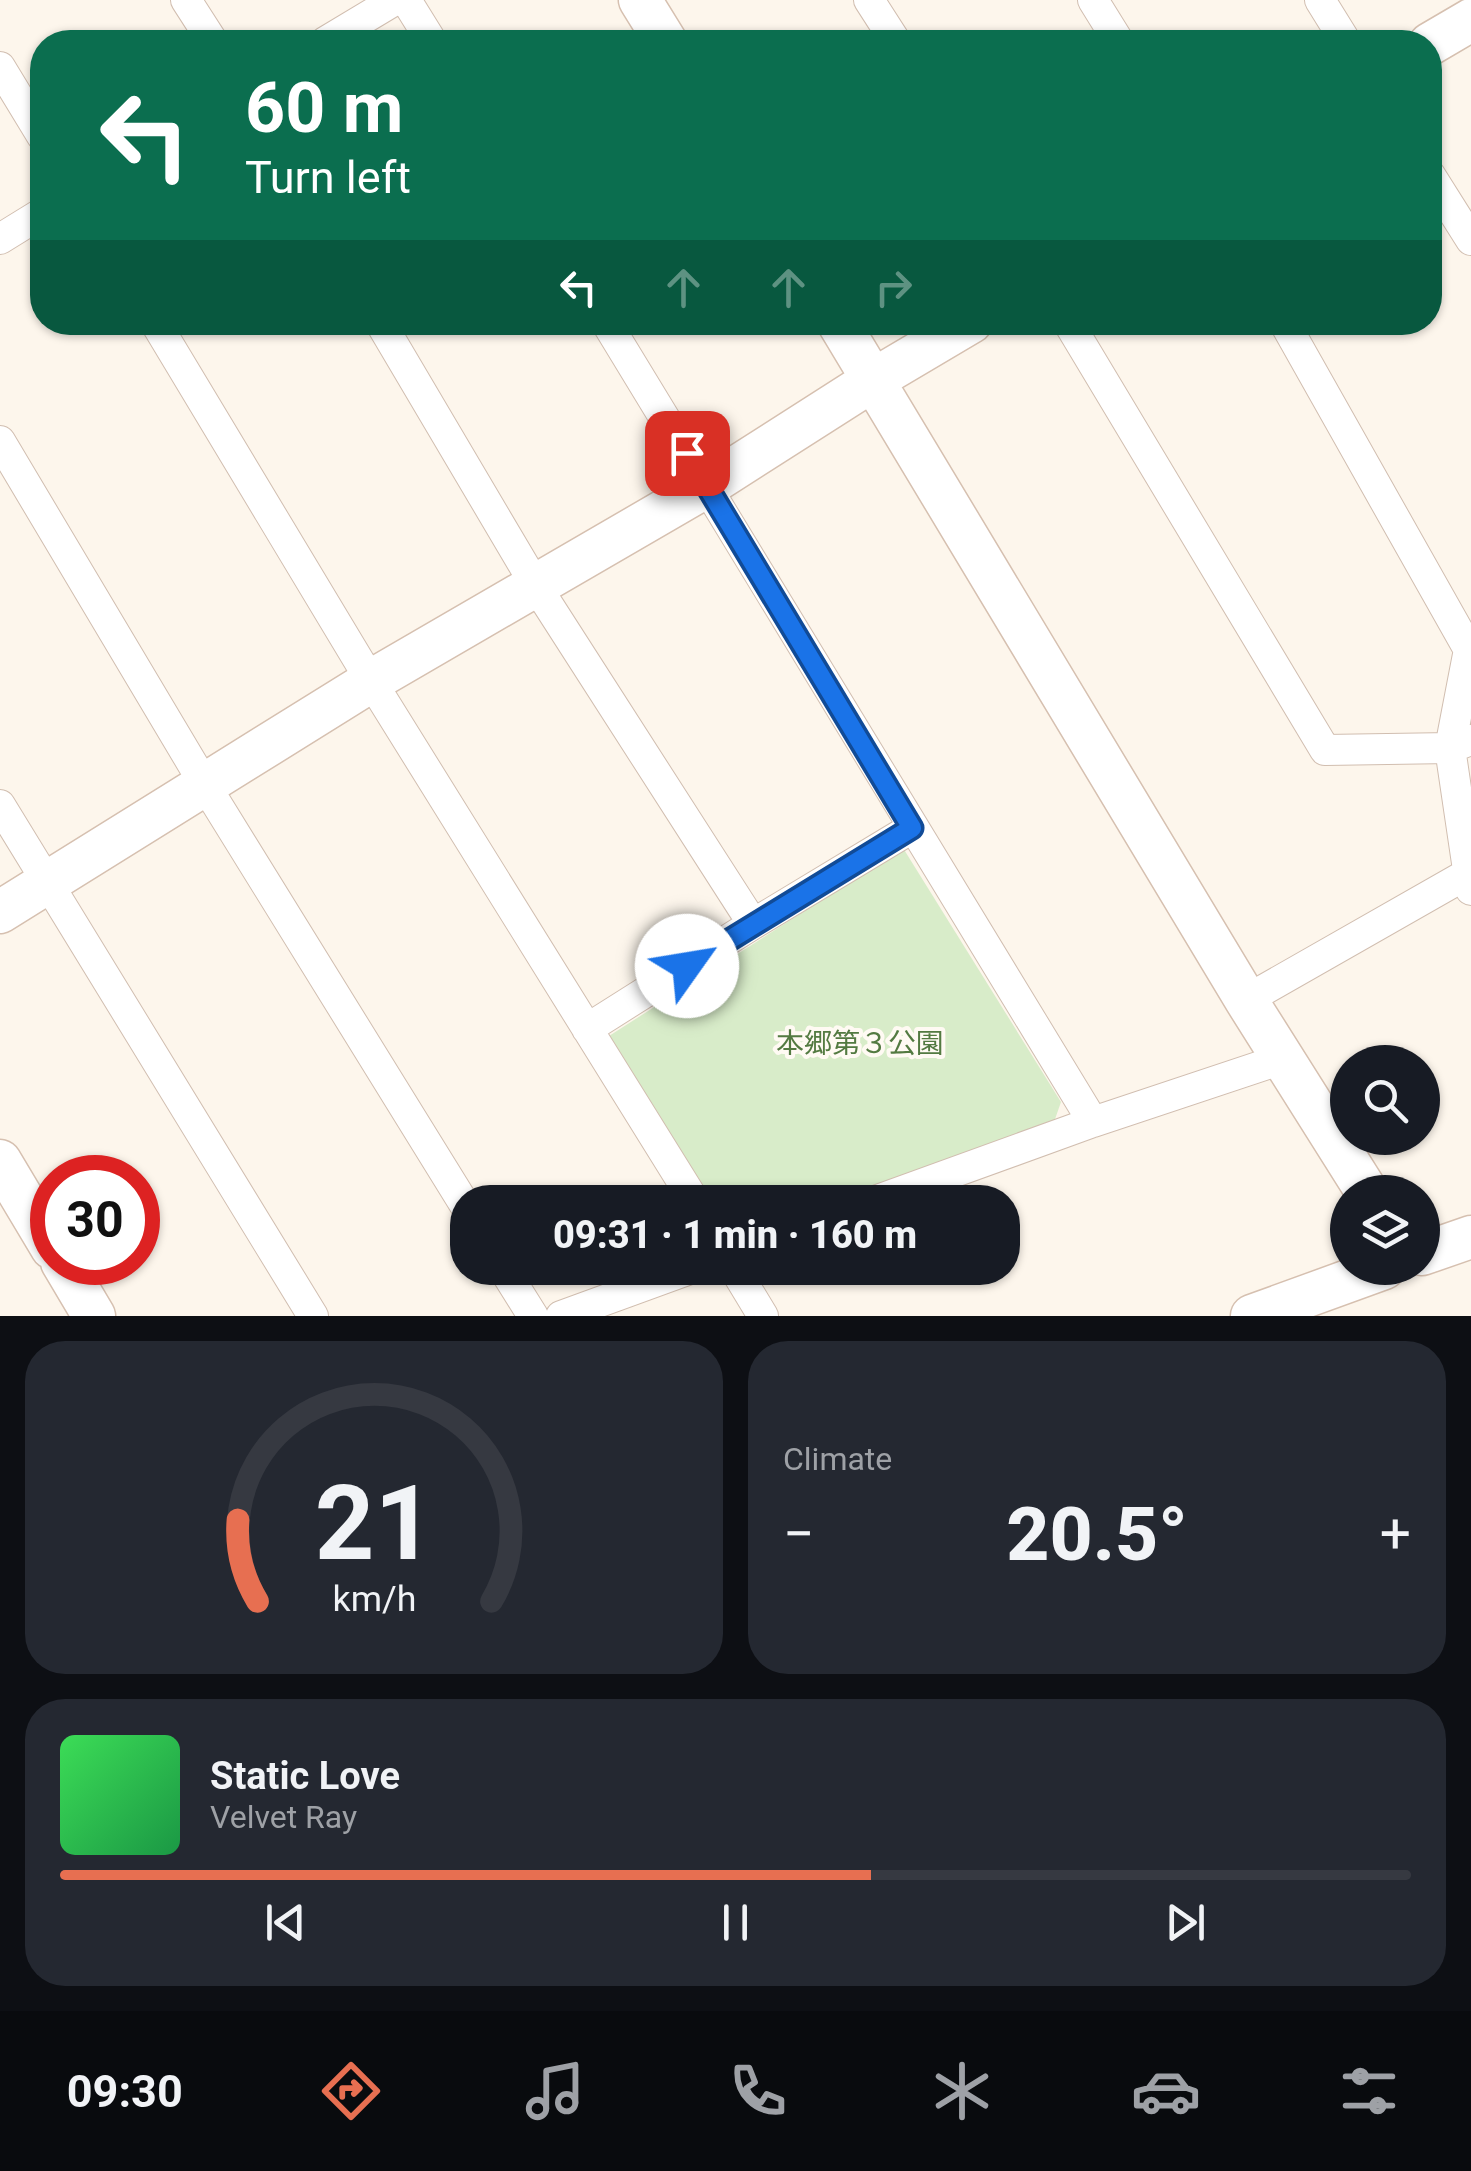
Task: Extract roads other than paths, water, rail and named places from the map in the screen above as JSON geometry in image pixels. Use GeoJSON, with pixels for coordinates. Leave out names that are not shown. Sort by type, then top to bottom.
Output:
{"type":"FeatureCollection","features":[{"type":"Feature","properties":{"kind":"street"},"geometry":{"type":"LineString","coordinates":[[186,0],[205,30]]}},
{"type":"Feature","properties":{"kind":"street"},"geometry":{"type":"LineString","coordinates":[[345,30],[394,0]]}},
{"type":"Feature","properties":{"kind":"street"},"geometry":{"type":"LineString","coordinates":[[406,0],[425,30]]}},
{"type":"Feature","properties":{"kind":"street"},"geometry":{"type":"LineString","coordinates":[[640,0],[659,30]]}},
{"type":"Feature","properties":{"kind":"street"},"geometry":{"type":"LineString","coordinates":[[869,0],[888,30]]}},
{"type":"Feature","properties":{"kind":"street"},"geometry":{"type":"LineString","coordinates":[[1093,0],[1112,30]]}},
{"type":"Feature","properties":{"kind":"street"},"geometry":{"type":"LineString","coordinates":[[1320,0],[1339,30]]}},
{"type":"Feature","properties":{"kind":"street"},"geometry":{"type":"LineString","coordinates":[[1442,37],[1471,20]]}},
{"type":"Feature","properties":{"kind":"street"},"geometry":{"type":"LineString","coordinates":[[0,67],[30,116]]}},
{"type":"Feature","properties":{"kind":"street"},"geometry":{"type":"LineString","coordinates":[[1442,194],[1471,240]]}},
{"type":"Feature","properties":{"kind":"street"},"geometry":{"type":"LineString","coordinates":[[0,239],[30,221]]}},
{"type":"Feature","properties":{"kind":"street"},"geometry":{"type":"LineString","coordinates":[[164,335],[371,681],[684,1185]]}},
{"type":"Feature","properties":{"kind":"street"},"geometry":{"type":"LineString","coordinates":[[388,335],[536,586],[753,924]]}},
{"type":"Feature","properties":{"kind":"street"},"geometry":{"type":"LineString","coordinates":[[614,335],[1093,1122]]}},
{"type":"Feature","properties":{"kind":"street"},"geometry":{"type":"LineString","coordinates":[[846,335],[1246,1000],[1356,1175]]}},
{"type":"Feature","properties":{"kind":"street"},"geometry":{"type":"LineString","coordinates":[[0,912],[371,681],[707,486],[949,335]]}},
{"type":"Feature","properties":{"kind":"street"},"geometry":{"type":"LineString","coordinates":[[1076,335],[1324,750],[1460,744]]}},
{"type":"Feature","properties":{"kind":"street"},"geometry":{"type":"LineString","coordinates":[[1246,1000],[1470,881],[1460,744],[1470,644],[1292,335]]}},
{"type":"Feature","properties":{"kind":"street"},"geometry":{"type":"LineString","coordinates":[[0,441],[205,785],[453,1185]]}},
{"type":"Feature","properties":{"kind":"street"},"geometry":{"type":"LineString","coordinates":[[0,804],[313,1316]]}},
{"type":"Feature","properties":{"kind":"street"},"geometry":{"type":"LineString","coordinates":[[588,1028],[912,828]]}},
{"type":"Feature","properties":{"kind":"street"},"geometry":{"type":"LineString","coordinates":[[919,1185],[1284,1058]]}},
{"type":"Feature","properties":{"kind":"street"},"geometry":{"type":"LineString","coordinates":[[0,1161],[30,1211]]}},
{"type":"Feature","properties":{"kind":"street"},"geometry":{"type":"LineString","coordinates":[[1440,1248],[1471,1237]]}},
{"type":"Feature","properties":{"kind":"street"},"geometry":{"type":"LineString","coordinates":[[76,1285],[94,1316]]}},
{"type":"Feature","properties":{"kind":"street"},"geometry":{"type":"LineString","coordinates":[[515,1285],[534,1316]]}},
{"type":"Feature","properties":{"kind":"street"},"geometry":{"type":"LineString","coordinates":[[561,1316],[646,1285]]}},
{"type":"Feature","properties":{"kind":"street"},"geometry":{"type":"LineString","coordinates":[[744,1285],[763,1316]]}},
{"type":"Feature","properties":{"kind":"street"},"geometry":{"type":"LineString","coordinates":[[1252,1316],[1337,1285]]}},
{"type":"Feature","properties":{"kind":"park label","name":"本郷第３公園"},"geometry":{"type":"Point","coordinates":[860,1043]}}]}
